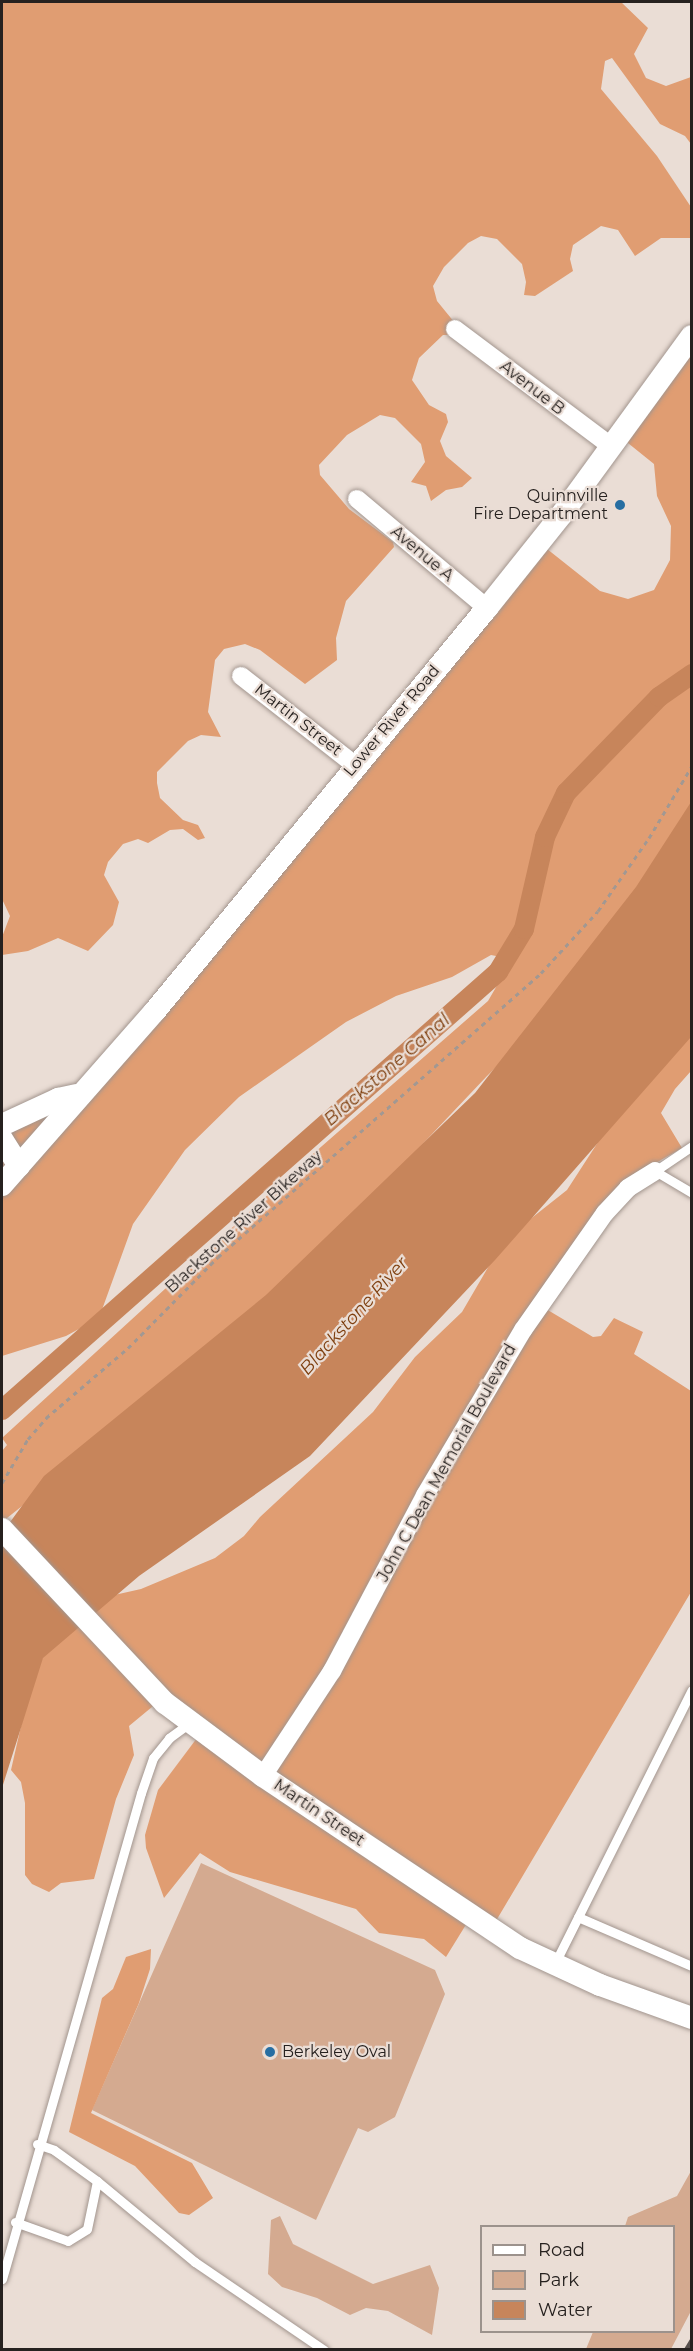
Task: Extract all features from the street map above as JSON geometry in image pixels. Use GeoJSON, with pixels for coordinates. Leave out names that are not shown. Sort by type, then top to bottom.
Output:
{"type":"FeatureCollection","features":[{"type":"Feature","properties":{"kind":"street","name":"Avenue B"},"geometry":{"type":"LineString","coordinates":[[455,328],[611,446]]}},
{"type":"Feature","properties":{"kind":"street","name":"Lower River Road"},"geometry":{"type":"LineString","coordinates":[[2,1185],[40,1146],[77,1095],[155,1011],[355,765],[487,608],[692,336]]}},
{"type":"Feature","properties":{"kind":"street","name":"Avenue A"},"geometry":{"type":"LineString","coordinates":[[357,499],[487,608]]}},
{"type":"Feature","properties":{"kind":"street","name":"Martin Street"},"geometry":{"type":"LineString","coordinates":[[242,676],[355,765]]}},
{"type":"Feature","properties":{"kind":"street"},"geometry":{"type":"LineString","coordinates":[[2,1125],[58,1099],[77,1095]]}},
{"type":"Feature","properties":{"kind":"street"},"geometry":{"type":"LineString","coordinates":[[2,1138],[19,1166]]}},
{"type":"Feature","properties":{"kind":"street","name":"John C Dean Memorial Boulevard"},"geometry":{"type":"LineString","coordinates":[[263,1776],[332,1671],[425,1495],[523,1330],[605,1213],[628,1188],[655,1171]]}},
{"type":"Feature","properties":{"kind":"street","name":"Martin Street"},"geometry":{"type":"LineString","coordinates":[[2,1529],[141,1680],[190,1723],[263,1776],[520,1948],[554,1965],[692,2018]]}},
{"type":"Feature","properties":{"kind":"lane"},"geometry":{"type":"LineString","coordinates":[[692,1146],[655,1171],[692,1193]]}},
{"type":"Feature","properties":{"kind":"lane"},"geometry":{"type":"LineString","coordinates":[[554,1965],[692,1690]]}},
{"type":"Feature","properties":{"kind":"lane"},"geometry":{"type":"LineString","coordinates":[[2,2279],[37,2144],[153,1758],[169,1737],[190,1723]]}},
{"type":"Feature","properties":{"kind":"lane"},"geometry":{"type":"LineString","coordinates":[[578,1917],[692,1966]]}},
{"type":"Feature","properties":{"kind":"lane"},"geometry":{"type":"LineString","coordinates":[[37,2144],[54,2150],[97,2181],[195,2262],[324,2349]]}},
{"type":"Feature","properties":{"kind":"lane"},"geometry":{"type":"LineString","coordinates":[[15,2222],[68,2241],[87,2229],[97,2181]]}},
{"type":"Feature","properties":{"kind":"path","name":"Blackstone River Bikeway"},"geometry":{"type":"LineString","coordinates":[[2,1483],[28,1439],[46,1418],[128,1348],[218,1257],[541,974],[598,911],[649,838],[692,766]]}},
{"type":"Feature","properties":{"kind":"green space","name":"Berkeley Oval"},"geometry":{"type":"Polygon","coordinates":[[[201,1863],[435,1970],[445,1994],[395,2117],[368,2132],[358,2128],[316,2220],[92,2110],[201,1863]]]}},
{"type":"Feature","properties":{"kind":"green space"},"geometry":{"type":"Polygon","coordinates":[[[691,2171],[691,2311],[671,2349],[586,2349],[593,2333],[675,2333],[675,2225],[625,2225],[628,2217],[677,2196],[691,2171]]]}},
{"type":"Feature","properties":{"kind":"green space"},"geometry":{"type":"Polygon","coordinates":[[[280,2216],[293,2244],[373,2284],[430,2265],[439,2288],[432,2335],[388,2311],[366,2308],[350,2315],[317,2298],[282,2287],[268,2274],[271,2220],[280,2216]]]}},
{"type":"Feature","properties":{"kind":"shaded area"},"geometry":{"type":"Polygon","coordinates":[[[2,2],[621,2],[648,28],[634,54],[646,78],[666,86],[691,77],[691,144],[685,136],[660,124],[612,58],[605,61],[601,89],[657,156],[691,207],[691,238],[661,238],[635,256],[618,230],[601,226],[573,245],[570,259],[573,271],[535,296],[524,295],[526,282],[522,264],[497,239],[481,236],[468,243],[444,267],[433,286],[437,301],[459,328],[457,335],[443,335],[419,358],[412,380],[429,405],[446,414],[448,422],[440,441],[446,456],[472,478],[462,487],[446,490],[431,501],[426,486],[411,482],[425,462],[421,444],[395,418],[380,415],[347,435],[319,465],[320,475],[349,509],[393,542],[394,547],[346,601],[336,638],[337,660],[305,684],[260,650],[245,644],[224,649],[215,660],[208,712],[221,737],[201,735],[188,741],[157,772],[160,798],[183,820],[198,825],[205,838],[198,840],[183,829],[170,830],[148,843],[138,839],[123,844],[108,862],[104,875],[119,902],[113,925],[88,951],[58,938],[28,951],[2,955],[2,937],[10,916],[2,899],[2,2]]]}},
{"type":"Feature","properties":{"kind":"shaded area"},"geometry":{"type":"Polygon","coordinates":[[[691,335],[691,820],[547,1017],[487,1076],[255,1321],[2,1522],[2,1451],[7,1445],[2,1438],[306,1160],[488,1001],[506,970],[501,957],[491,955],[452,977],[396,996],[346,1022],[239,1097],[185,1150],[133,1224],[99,1318],[66,1336],[2,1356],[2,1134],[68,1100],[537,541],[600,591],[628,599],[654,590],[670,560],[671,526],[657,496],[654,464],[618,435],[691,335]]]}},
{"type":"Feature","properties":{"kind":"shaded area"},"geometry":{"type":"Polygon","coordinates":[[[691,1024],[691,1071],[675,1089],[661,1113],[682,1148],[654,1164],[541,1306],[593,1337],[601,1336],[614,1318],[643,1332],[634,1354],[691,1391],[691,1592],[490,1931],[467,1923],[446,1957],[424,1939],[379,1933],[356,1909],[230,1872],[200,1853],[164,1898],[146,1848],[145,1835],[158,1790],[197,1738],[158,1702],[129,1726],[134,1755],[116,1799],[94,1879],[61,1883],[49,1892],[32,1884],[25,1875],[25,1803],[21,1782],[11,1770],[34,1669],[75,1616],[101,1598],[141,1589],[215,1558],[244,1536],[260,1517],[373,1412],[415,1357],[462,1312],[504,1240],[567,1190],[615,1116],[691,1024]]]}},
{"type":"Feature","properties":{"kind":"shaded area"},"geometry":{"type":"Polygon","coordinates":[[[151,1949],[150,1969],[139,2003],[91,2113],[192,2163],[213,2198],[189,2215],[179,2213],[135,2166],[69,2132],[102,1998],[113,1989],[126,1957],[151,1949]]]}},
{"type":"Feature","properties":{"kind":"water","name":"Blackstone River"},"geometry":{"type":"Polygon","coordinates":[[[691,802],[691,1037],[495,1260],[310,1456],[139,1576],[43,1658],[2,1788],[2,1533],[44,1476],[266,1295],[475,1093],[636,887],[691,802]]]}},
{"type":"Feature","properties":{"kind":"waterway","name":"Blackstone Canal"},"geometry":{"type":"LineString","coordinates":[[2,1410],[498,972],[524,929],[545,837],[566,793],[659,697],[692,674]]}},
{"type":"Feature","properties":{"kind":"railway"},"geometry":{"type":"LineString","coordinates":[[686,2350],[692,2340]]}},
{"type":"Feature","properties":{"kind":"place","name":"Quinnville Fire Department"},"geometry":{"type":"Point","coordinates":[620,505]}},
{"type":"Feature","properties":{"kind":"place","name":"Berkeley Oval"},"geometry":{"type":"Point","coordinates":[270,2052]}}]}
